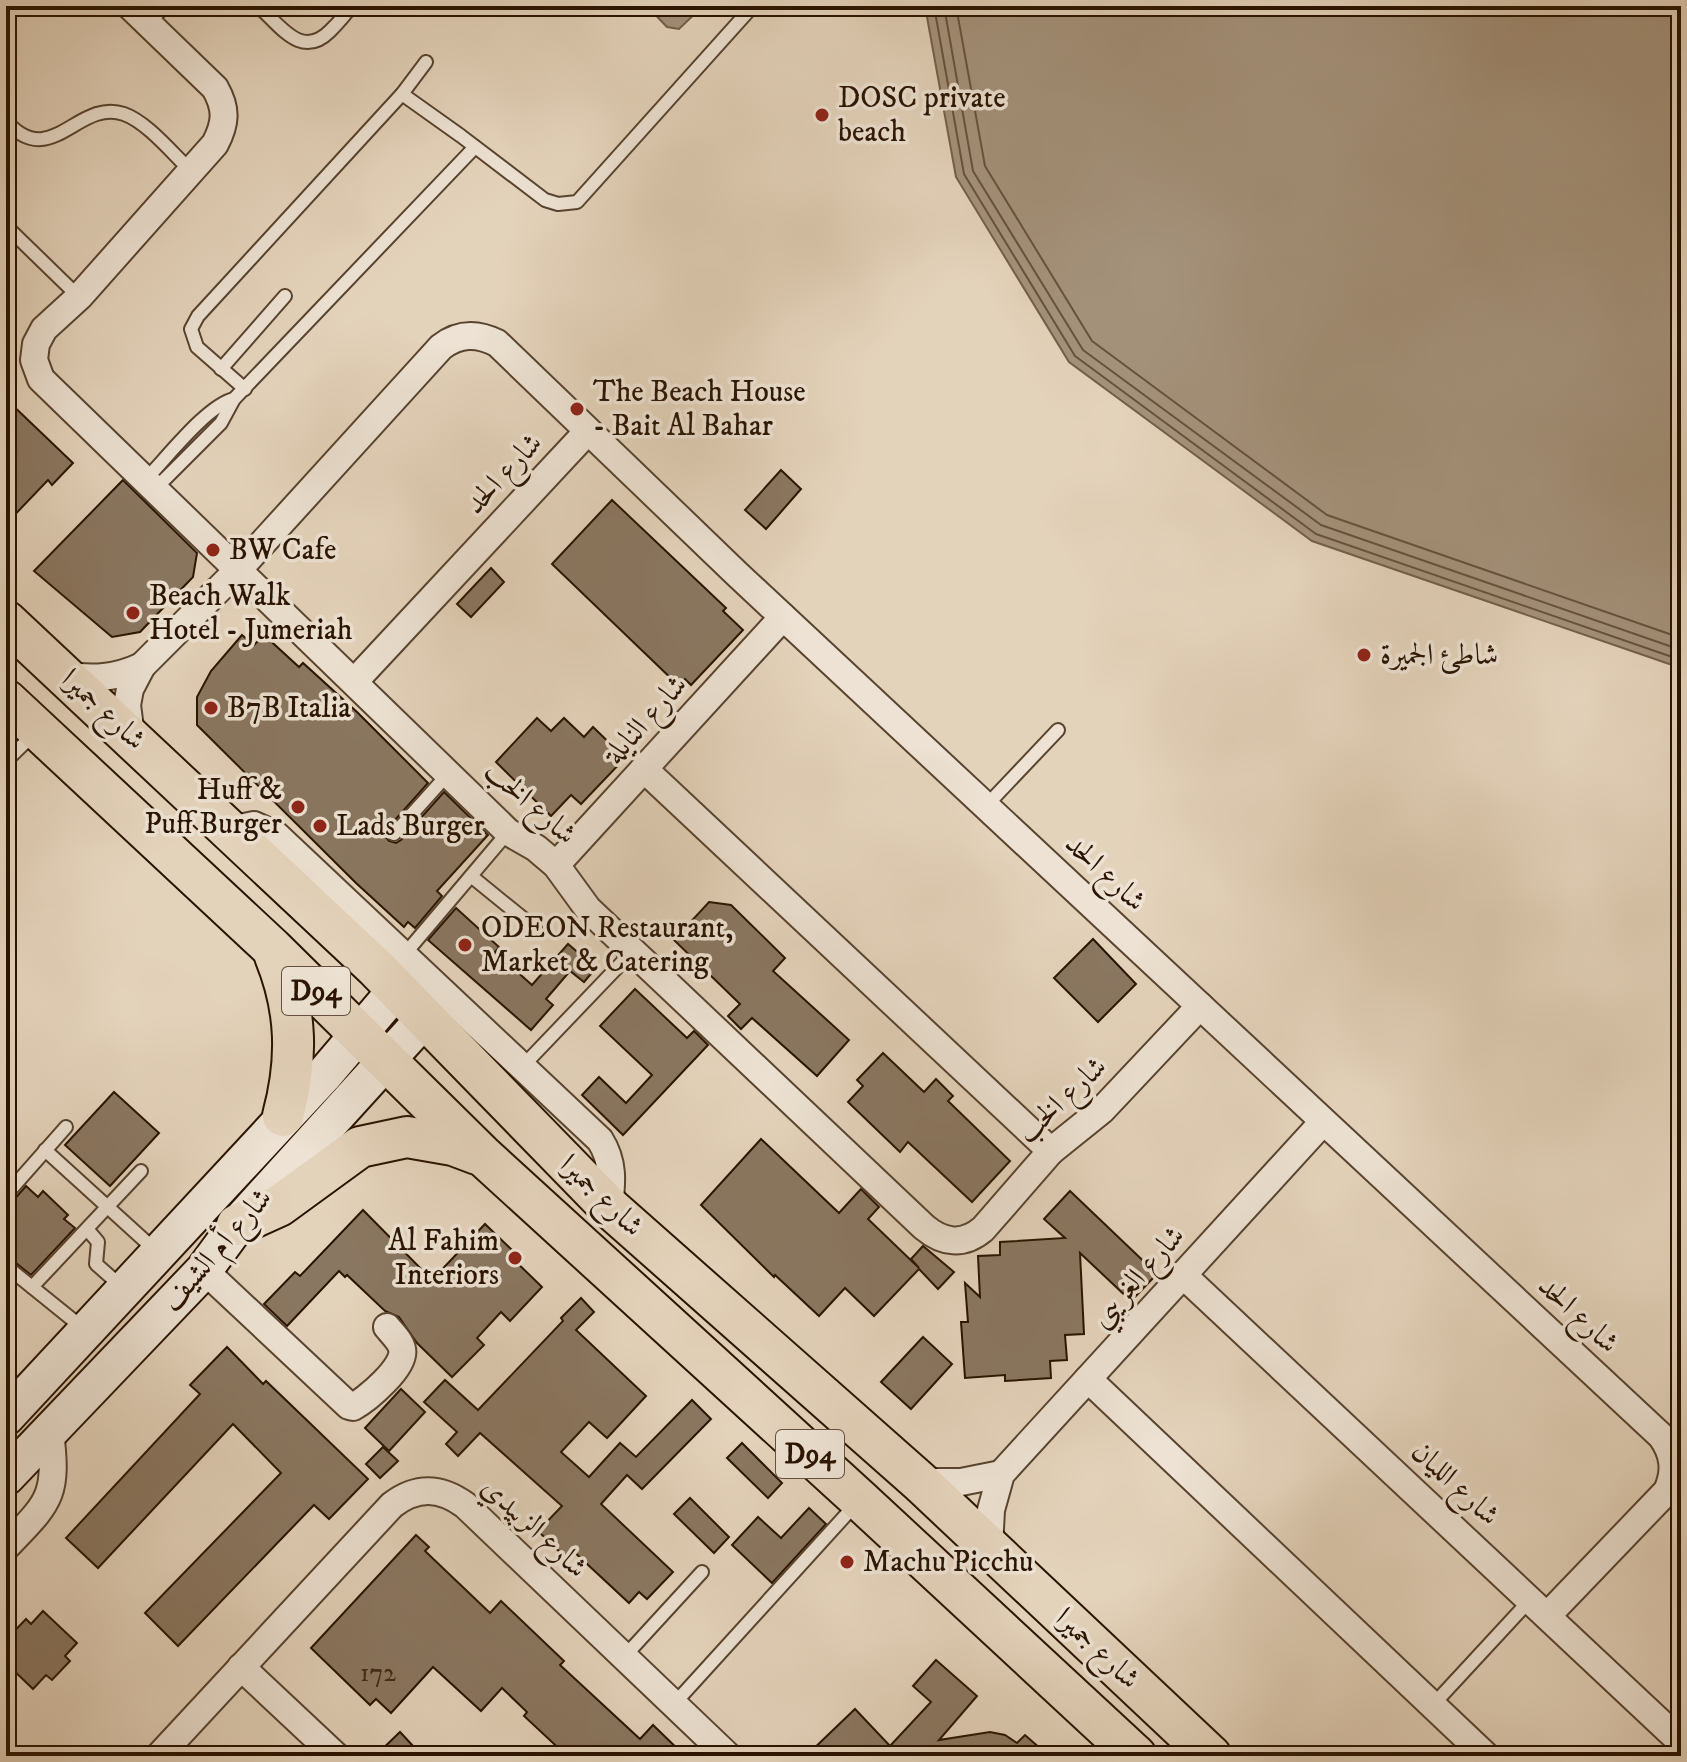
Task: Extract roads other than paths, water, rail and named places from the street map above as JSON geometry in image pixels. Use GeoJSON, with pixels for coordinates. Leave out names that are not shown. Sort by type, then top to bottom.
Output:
{"type":"FeatureCollection","features":[{"type":"Feature","properties":{"kind":"main road","name":"شارع جميرا"},"geometry":{"type":"LineString","coordinates":[[6,621],[230,830],[400,972],[425,1018],[609,1207],[920,1482],[1211,1756]]}},
{"type":"Feature","properties":{"kind":"main road","name":"شارع جميرا"},"geometry":{"type":"LineString","coordinates":[[6,700],[272,948],[482,1155],[1136,1756]]}},
{"type":"Feature","properties":{"kind":"main road"},"geometry":{"type":"LineString","coordinates":[[272,948],[285,980],[293,1013],[295,1048],[292,1083],[283,1116]]}},
{"type":"Feature","properties":{"kind":"main road","name":"شارع أم الشيف"},"geometry":{"type":"LineString","coordinates":[[6,1477],[204,1270],[373,1048],[400,972]]}},
{"type":"Feature","properties":{"kind":"main road","name":"شارع أم الشيف"},"geometry":{"type":"LineString","coordinates":[[6,1417],[19,1391],[86,1330],[283,1116],[373,1048],[425,1018]]}},
{"type":"Feature","properties":{"kind":"main road"},"geometry":{"type":"LineString","coordinates":[[237,1225],[279,1206],[360,1147],[380,1141],[407,1137],[427,1139],[482,1155]]}},
{"type":"Feature","properties":{"kind":"street"},"geometry":{"type":"LineString","coordinates":[[79,297],[215,144],[223,130],[226,115],[215,88],[148,12]]}},
{"type":"Feature","properties":{"kind":"street","name":"شارع الخب"},"geometry":{"type":"LineString","coordinates":[[79,297],[44,329],[36,344],[34,360],[41,379],[508,832],[536,848],[556,865],[583,904],[934,1236],[955,1241],[975,1236],[1051,1151],[1102,1110],[1200,1006]]}},
{"type":"Feature","properties":{"kind":"street"},"geometry":{"type":"LineString","coordinates":[[131,736],[127,705],[130,689],[142,666],[238,570],[441,347],[458,337],[478,336],[497,343],[588,431]]}},
{"type":"Feature","properties":{"kind":"street","name":"شارع الحد"},"geometry":{"type":"LineString","coordinates":[[354,682],[588,431],[783,617],[1661,1436],[1677,1464],[1667,1491],[1539,1607]]}},
{"type":"Feature","properties":{"kind":"street","name":"شارع النايلة"},"geometry":{"type":"LineString","coordinates":[[556,865],[783,617]]}},
{"type":"Feature","properties":{"kind":"street"},"geometry":{"type":"LineString","coordinates":[[65,675],[97,679],[142,666]]}},
{"type":"Feature","properties":{"kind":"street"},"geometry":{"type":"LineString","coordinates":[[644,769],[1051,1151]]}},
{"type":"Feature","properties":{"kind":"street"},"geometry":{"type":"LineString","coordinates":[[400,972],[522,1067],[604,1147],[612,1166],[609,1207]]}},
{"type":"Feature","properties":{"kind":"street","name":"شارع الغريبي"},"geometry":{"type":"LineString","coordinates":[[989,1547],[991,1510],[1001,1474],[1323,1122]]}},
{"type":"Feature","properties":{"kind":"street"},"geometry":{"type":"LineString","coordinates":[[204,1270],[349,1406],[353,1407],[366,1399],[402,1359],[402,1349],[387,1327]]}},
{"type":"Feature","properties":{"kind":"street","name":"شارع الليان"},"geometry":{"type":"LineString","coordinates":[[1183,1275],[1681,1742]]}},
{"type":"Feature","properties":{"kind":"street"},"geometry":{"type":"LineString","coordinates":[[1088,1379],[1486,1756]]}},
{"type":"Feature","properties":{"kind":"street"},"geometry":{"type":"LineString","coordinates":[[6,1547],[44,1507],[49,1494],[54,1461],[50,1431]]}},
{"type":"Feature","properties":{"kind":"street"},"geometry":{"type":"LineString","coordinates":[[920,1482],[961,1482],[1001,1474]]}},
{"type":"Feature","properties":{"kind":"street","name":"شارع الزبيدي"},"geometry":{"type":"LineString","coordinates":[[159,1756],[392,1505],[405,1495],[420,1491],[444,1493],[465,1505],[728,1756]]}},
{"type":"Feature","properties":{"kind":"street"},"geometry":{"type":"LineString","coordinates":[[241,1667],[336,1756]]}},
{"type":"Feature","properties":{"kind":"lane"},"geometry":{"type":"LineString","coordinates":[[265,8],[289,36],[305,43],[323,38],[351,6]]}},
{"type":"Feature","properties":{"kind":"lane"},"geometry":{"type":"LineString","coordinates":[[402,94],[545,200],[558,204],[577,202],[753,6]]}},
{"type":"Feature","properties":{"kind":"lane"},"geometry":{"type":"LineString","coordinates":[[245,389],[197,347],[191,329],[198,316],[402,94],[426,62]]}},
{"type":"Feature","properties":{"kind":"lane"},"geometry":{"type":"LineString","coordinates":[[6,121],[26,136],[40,139],[55,138],[90,114],[107,111],[124,114],[139,122],[191,171]]}},
{"type":"Feature","properties":{"kind":"lane"},"geometry":{"type":"LineString","coordinates":[[150,484],[221,423],[234,399],[475,147]]}},
{"type":"Feature","properties":{"kind":"lane"},"geometry":{"type":"LineString","coordinates":[[6,226],[79,297]]}},
{"type":"Feature","properties":{"kind":"lane"},"geometry":{"type":"LineString","coordinates":[[221,369],[285,296]]}},
{"type":"Feature","properties":{"kind":"lane"},"geometry":{"type":"LineString","coordinates":[[6,761],[38,730]]}},
{"type":"Feature","properties":{"kind":"lane"},"geometry":{"type":"LineString","coordinates":[[986,806],[1058,730]]}},
{"type":"Feature","properties":{"kind":"lane"},"geometry":{"type":"LineString","coordinates":[[394,834],[448,774]]}},
{"type":"Feature","properties":{"kind":"lane"},"geometry":{"type":"LineString","coordinates":[[400,972],[471,876],[508,832]]}},
{"type":"Feature","properties":{"kind":"lane"},"geometry":{"type":"LineString","coordinates":[[471,876],[535,928]]}},
{"type":"Feature","properties":{"kind":"lane"},"geometry":{"type":"LineString","coordinates":[[522,1067],[632,952]]}},
{"type":"Feature","properties":{"kind":"lane"},"geometry":{"type":"LineString","coordinates":[[6,1195],[66,1127]]}},
{"type":"Feature","properties":{"kind":"lane"},"geometry":{"type":"LineString","coordinates":[[45,1150],[157,1253]]}},
{"type":"Feature","properties":{"kind":"lane"},"geometry":{"type":"LineString","coordinates":[[32,1287],[141,1171]]}},
{"type":"Feature","properties":{"kind":"lane"},"geometry":{"type":"LineString","coordinates":[[87,1229],[98,1242],[96,1264],[124,1289]]}},
{"type":"Feature","properties":{"kind":"lane"},"geometry":{"type":"LineString","coordinates":[[6,1266],[86,1330]]}},
{"type":"Feature","properties":{"kind":"lane"},"geometry":{"type":"LineString","coordinates":[[674,1704],[860,1500]]}},
{"type":"Feature","properties":{"kind":"lane"},"geometry":{"type":"LineString","coordinates":[[624,1657],[702,1572]]}},
{"type":"Feature","properties":{"kind":"lane"},"geometry":{"type":"LineString","coordinates":[[1432,1706],[1539,1607]]}},
{"type":"Feature","properties":{"kind":"water"},"geometry":{"type":"Polygon","coordinates":[[[647,6],[703,6],[679,29],[667,27],[647,6]]]}},
{"type":"Feature","properties":{"kind":"water"},"geometry":{"type":"Polygon","coordinates":[[[925,6],[1681,6],[1681,668],[1312,541],[1069,362],[956,177],[925,6]]]}},
{"type":"Feature","properties":{"kind":"place","name":"DOSC private beach"},"geometry":{"type":"Point","coordinates":[822,115]}},
{"type":"Feature","properties":{"kind":"place","name":"The Beach House - Bait Al Bahar"},"geometry":{"type":"Point","coordinates":[577,409]}},
{"type":"Feature","properties":{"kind":"place","name":"BW Cafe"},"geometry":{"type":"Point","coordinates":[213,550]}},
{"type":"Feature","properties":{"kind":"place","name":"Beach Walk Hotel - Jumeriah"},"geometry":{"type":"Point","coordinates":[133,613]}},
{"type":"Feature","properties":{"kind":"place","name":"شاطئ الجميرة"},"geometry":{"type":"Point","coordinates":[1364,655]}},
{"type":"Feature","properties":{"kind":"place","name":"B7B Italia"},"geometry":{"type":"Point","coordinates":[211,708]}},
{"type":"Feature","properties":{"kind":"place","name":"Huff & Puff Burger"},"geometry":{"type":"Point","coordinates":[298,807]}},
{"type":"Feature","properties":{"kind":"place","name":"Lads Burger"},"geometry":{"type":"Point","coordinates":[320,826]}},
{"type":"Feature","properties":{"kind":"place","name":"ODEON Restaurant, Market & Catering"},"geometry":{"type":"Point","coordinates":[465,945]}},
{"type":"Feature","properties":{"kind":"place","name":"Al Fahim Interiors"},"geometry":{"type":"Point","coordinates":[515,1258]}},
{"type":"Feature","properties":{"kind":"place","name":"Machu Picchu"},"geometry":{"type":"Point","coordinates":[847,1562]}}]}
